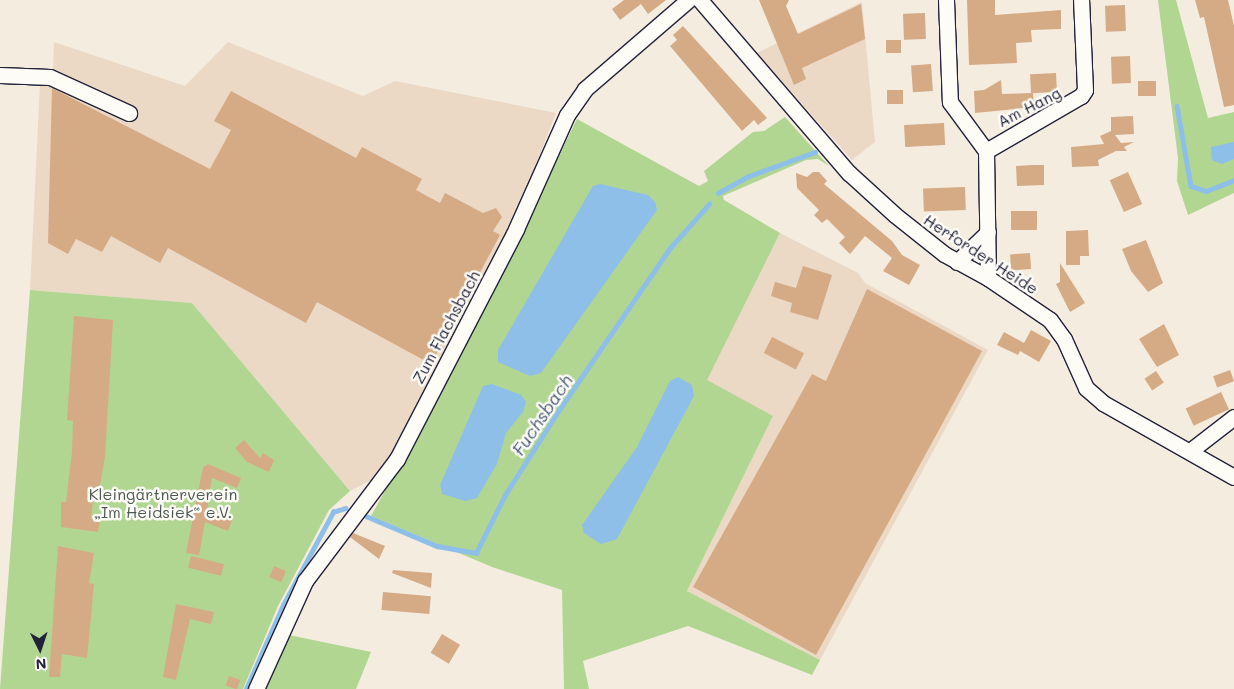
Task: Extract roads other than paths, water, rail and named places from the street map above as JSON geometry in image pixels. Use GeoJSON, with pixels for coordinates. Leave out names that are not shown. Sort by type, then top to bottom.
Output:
{"type":"FeatureCollection","features":[{"type":"Feature","properties":{"kind":"street","name":"Zum Flachsbach"},"geometry":{"type":"LineString","coordinates":[[256,689],[284,624],[317,561],[397,459],[516,229],[567,115],[585,89],[688,0]]}},
{"type":"Feature","properties":{"kind":"street","name":"Herforder Heide"},"geometry":{"type":"LineString","coordinates":[[700,0],[849,173],[917,235],[957,262],[988,278],[1050,320],[1064,339],[1086,388],[1103,403],[1234,477]]}},
{"type":"Feature","properties":{"kind":"street"},"geometry":{"type":"LineString","coordinates":[[946,0],[950,102],[986,151],[988,278]]}},
{"type":"Feature","properties":{"kind":"street","name":"Am Hang"},"geometry":{"type":"LineString","coordinates":[[986,151],[1081,96],[1085,90],[1081,0]]}},
{"type":"Feature","properties":{"kind":"street"},"geometry":{"type":"LineString","coordinates":[[0,74],[50,77],[129,113]]}},
{"type":"Feature","properties":{"kind":"street"},"geometry":{"type":"LineString","coordinates":[[957,262],[988,232]]}},
{"type":"Feature","properties":{"kind":"street"},"geometry":{"type":"LineString","coordinates":[[1190,451],[1234,418]]}},
{"type":"Feature","properties":{"kind":"water"},"geometry":{"type":"Polygon","coordinates":[[[1234,142],[1234,159],[1222,164],[1212,160],[1211,147],[1234,142]]]}},
{"type":"Feature","properties":{"kind":"water"},"geometry":{"type":"Polygon","coordinates":[[[600,184],[648,195],[655,202],[657,210],[541,373],[530,376],[498,362],[498,350],[593,186],[600,184]]]}},
{"type":"Feature","properties":{"kind":"water"},"geometry":{"type":"Polygon","coordinates":[[[678,377],[692,385],[694,396],[617,539],[601,544],[584,533],[582,525],[637,447],[670,381],[678,377]]]}},
{"type":"Feature","properties":{"kind":"water"},"geometry":{"type":"Polygon","coordinates":[[[492,384],[521,395],[526,402],[523,412],[506,433],[497,464],[477,498],[465,501],[442,494],[440,485],[483,386],[492,384]]]}},
{"type":"Feature","properties":{"kind":"waterway"},"geometry":{"type":"LineString","coordinates":[[1177,106],[1191,186],[1206,191],[1234,180]]}},
{"type":"Feature","properties":{"kind":"waterway","name":"Fuchsbach"},"geometry":{"type":"LineString","coordinates":[[718,193],[749,176],[815,152]]}},
{"type":"Feature","properties":{"kind":"waterway","name":"Fuchsbach"},"geometry":{"type":"LineString","coordinates":[[366,516],[437,546],[476,553],[505,495],[559,410],[670,248],[709,204]]}},
{"type":"Feature","properties":{"kind":"waterway","name":"Fuchsbach"},"geometry":{"type":"LineString","coordinates":[[246,689],[283,605],[333,512],[345,508]]}},
{"type":"Feature","properties":{"kind":"park label","name":"Kleingärtnerverein „Im Heidsiek“ e.V."},"geometry":{"type":"Point","coordinates":[163,503]}}]}
